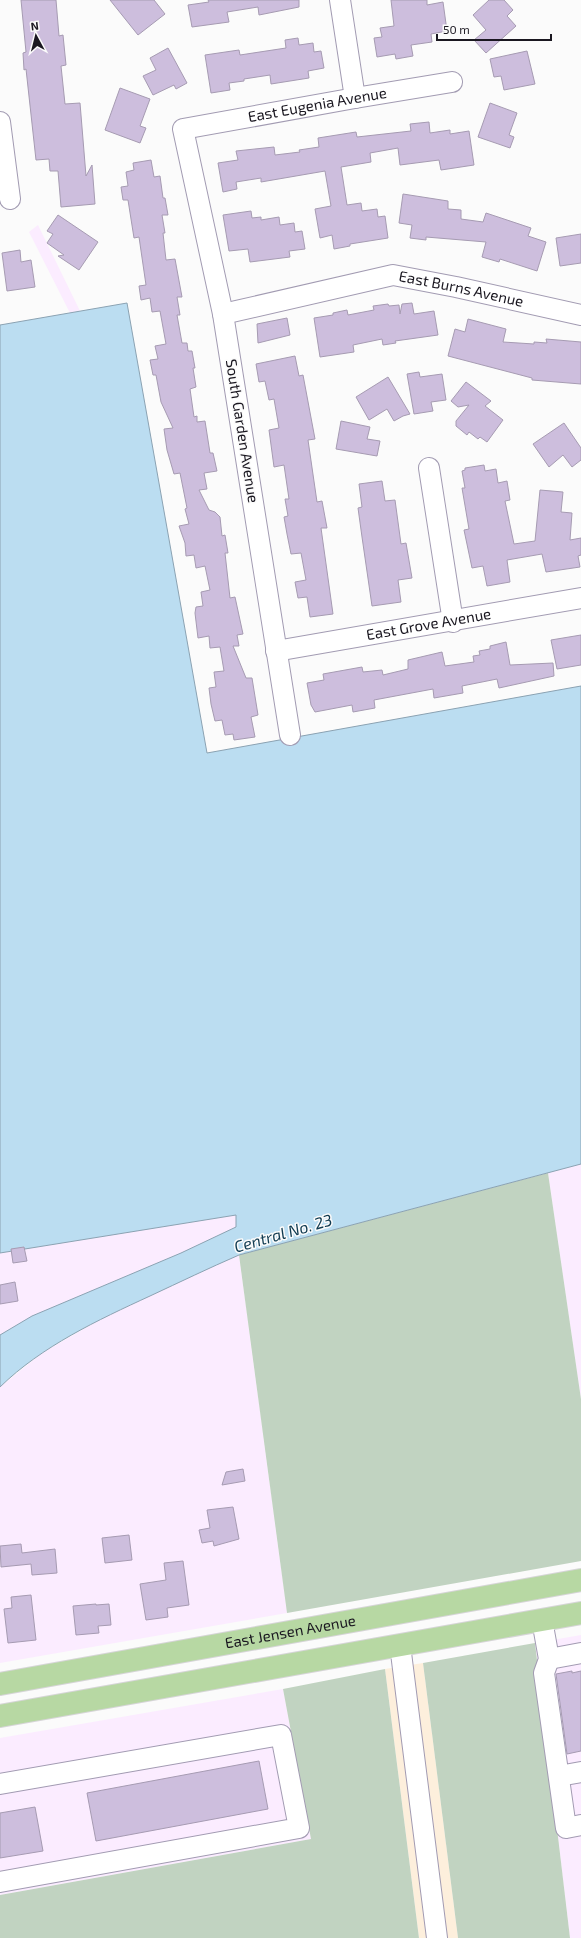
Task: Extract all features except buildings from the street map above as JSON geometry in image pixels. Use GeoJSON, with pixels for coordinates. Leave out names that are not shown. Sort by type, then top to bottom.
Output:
{"type":"FeatureCollection","features":[{"type":"Feature","properties":{"kind":"main road","name":"East Jensen Avenue"},"geometry":{"type":"LineString","coordinates":[[0,1684],[581,1580]]}},
{"type":"Feature","properties":{"kind":"main road"},"geometry":{"type":"LineString","coordinates":[[0,1716],[581,1613]]}},
{"type":"Feature","properties":{"kind":"street"},"geometry":{"type":"LineString","coordinates":[[340,0],[355,98]]}},
{"type":"Feature","properties":{"kind":"street","name":"East Eugenia Avenue"},"geometry":{"type":"LineString","coordinates":[[183,130],[355,98],[452,82]]}},
{"type":"Feature","properties":{"kind":"street"},"geometry":{"type":"LineString","coordinates":[[0,122],[10,199]]}},
{"type":"Feature","properties":{"kind":"street","name":"South Garden Avenue"},"geometry":{"type":"LineString","coordinates":[[183,130],[224,314],[290,735]]}},
{"type":"Feature","properties":{"kind":"street","name":"East Burns Avenue"},"geometry":{"type":"LineString","coordinates":[[224,314],[393,275],[456,287],[581,315]]}},
{"type":"Feature","properties":{"kind":"street"},"geometry":{"type":"LineString","coordinates":[[429,468],[453,622]]}},
{"type":"Feature","properties":{"kind":"street","name":"East Grove Avenue"},"geometry":{"type":"LineString","coordinates":[[276,651],[453,622],[581,598]]}},
{"type":"Feature","properties":{"kind":"street"},"geometry":{"type":"LineString","coordinates":[[542,1620],[549,1659],[544,1673],[566,1828],[581,1825]]}},
{"type":"Feature","properties":{"kind":"street"},"geometry":{"type":"LineString","coordinates":[[400,1645],[437,1938]]}},
{"type":"Feature","properties":{"kind":"street"},"geometry":{"type":"LineString","coordinates":[[549,1659],[581,1653]]}},
{"type":"Feature","properties":{"kind":"street"},"geometry":{"type":"LineString","coordinates":[[0,1784],[281,1735],[299,1828],[0,1882]]}},
{"type":"Feature","properties":{"kind":"street"},"geometry":{"type":"LineString","coordinates":[[559,1776],[581,1772]]}},
{"type":"Feature","properties":{"kind":"shaded area"},"geometry":{"type":"Polygon","coordinates":[[[38,225],[80,311],[70,313],[29,232],[38,225]]]}},
{"type":"Feature","properties":{"kind":"shaded area"},"geometry":{"type":"Polygon","coordinates":[[[581,1164],[581,1399],[548,1173],[581,1164]]]}},
{"type":"Feature","properties":{"kind":"shaded area"},"geometry":{"type":"Polygon","coordinates":[[[236,1215],[236,1227],[181,1253],[32,1316],[0,1335],[0,1253],[236,1215]]]}},
{"type":"Feature","properties":{"kind":"shaded area"},"geometry":{"type":"Polygon","coordinates":[[[239,1255],[287,1613],[0,1663],[0,1387],[42,1353],[106,1316],[239,1255]]]}},
{"type":"Feature","properties":{"kind":"shaded area"},"geometry":{"type":"Polygon","coordinates":[[[581,1635],[581,1938],[570,1938],[535,1643],[581,1635]]]}},
{"type":"Feature","properties":{"kind":"shaded area"},"geometry":{"type":"Polygon","coordinates":[[[423,1663],[458,1938],[419,1938],[385,1669],[423,1663]]]}},
{"type":"Feature","properties":{"kind":"shaded area"},"geometry":{"type":"Polygon","coordinates":[[[283,1689],[311,1839],[0,1895],[0,1738],[283,1689]]]}},
{"type":"Feature","properties":{"kind":"green space"},"geometry":{"type":"Polygon","coordinates":[[[548,1173],[581,1399],[581,1561],[287,1613],[239,1255],[548,1173]]]}},
{"type":"Feature","properties":{"kind":"green space"},"geometry":{"type":"Polygon","coordinates":[[[535,1643],[570,1938],[458,1938],[423,1663],[535,1643]]]}},
{"type":"Feature","properties":{"kind":"green space"},"geometry":{"type":"Polygon","coordinates":[[[385,1669],[419,1938],[0,1938],[0,1895],[311,1839],[283,1689],[385,1669]]]}},
{"type":"Feature","properties":{"kind":"water","name":"Central No. 23"},"geometry":{"type":"Polygon","coordinates":[[[127,303],[207,753],[581,686],[581,1164],[239,1255],[194,1275],[71,1335],[16,1372],[0,1387],[0,1335],[32,1316],[181,1253],[236,1227],[236,1215],[0,1253],[0,325],[127,303]]]}}]}
